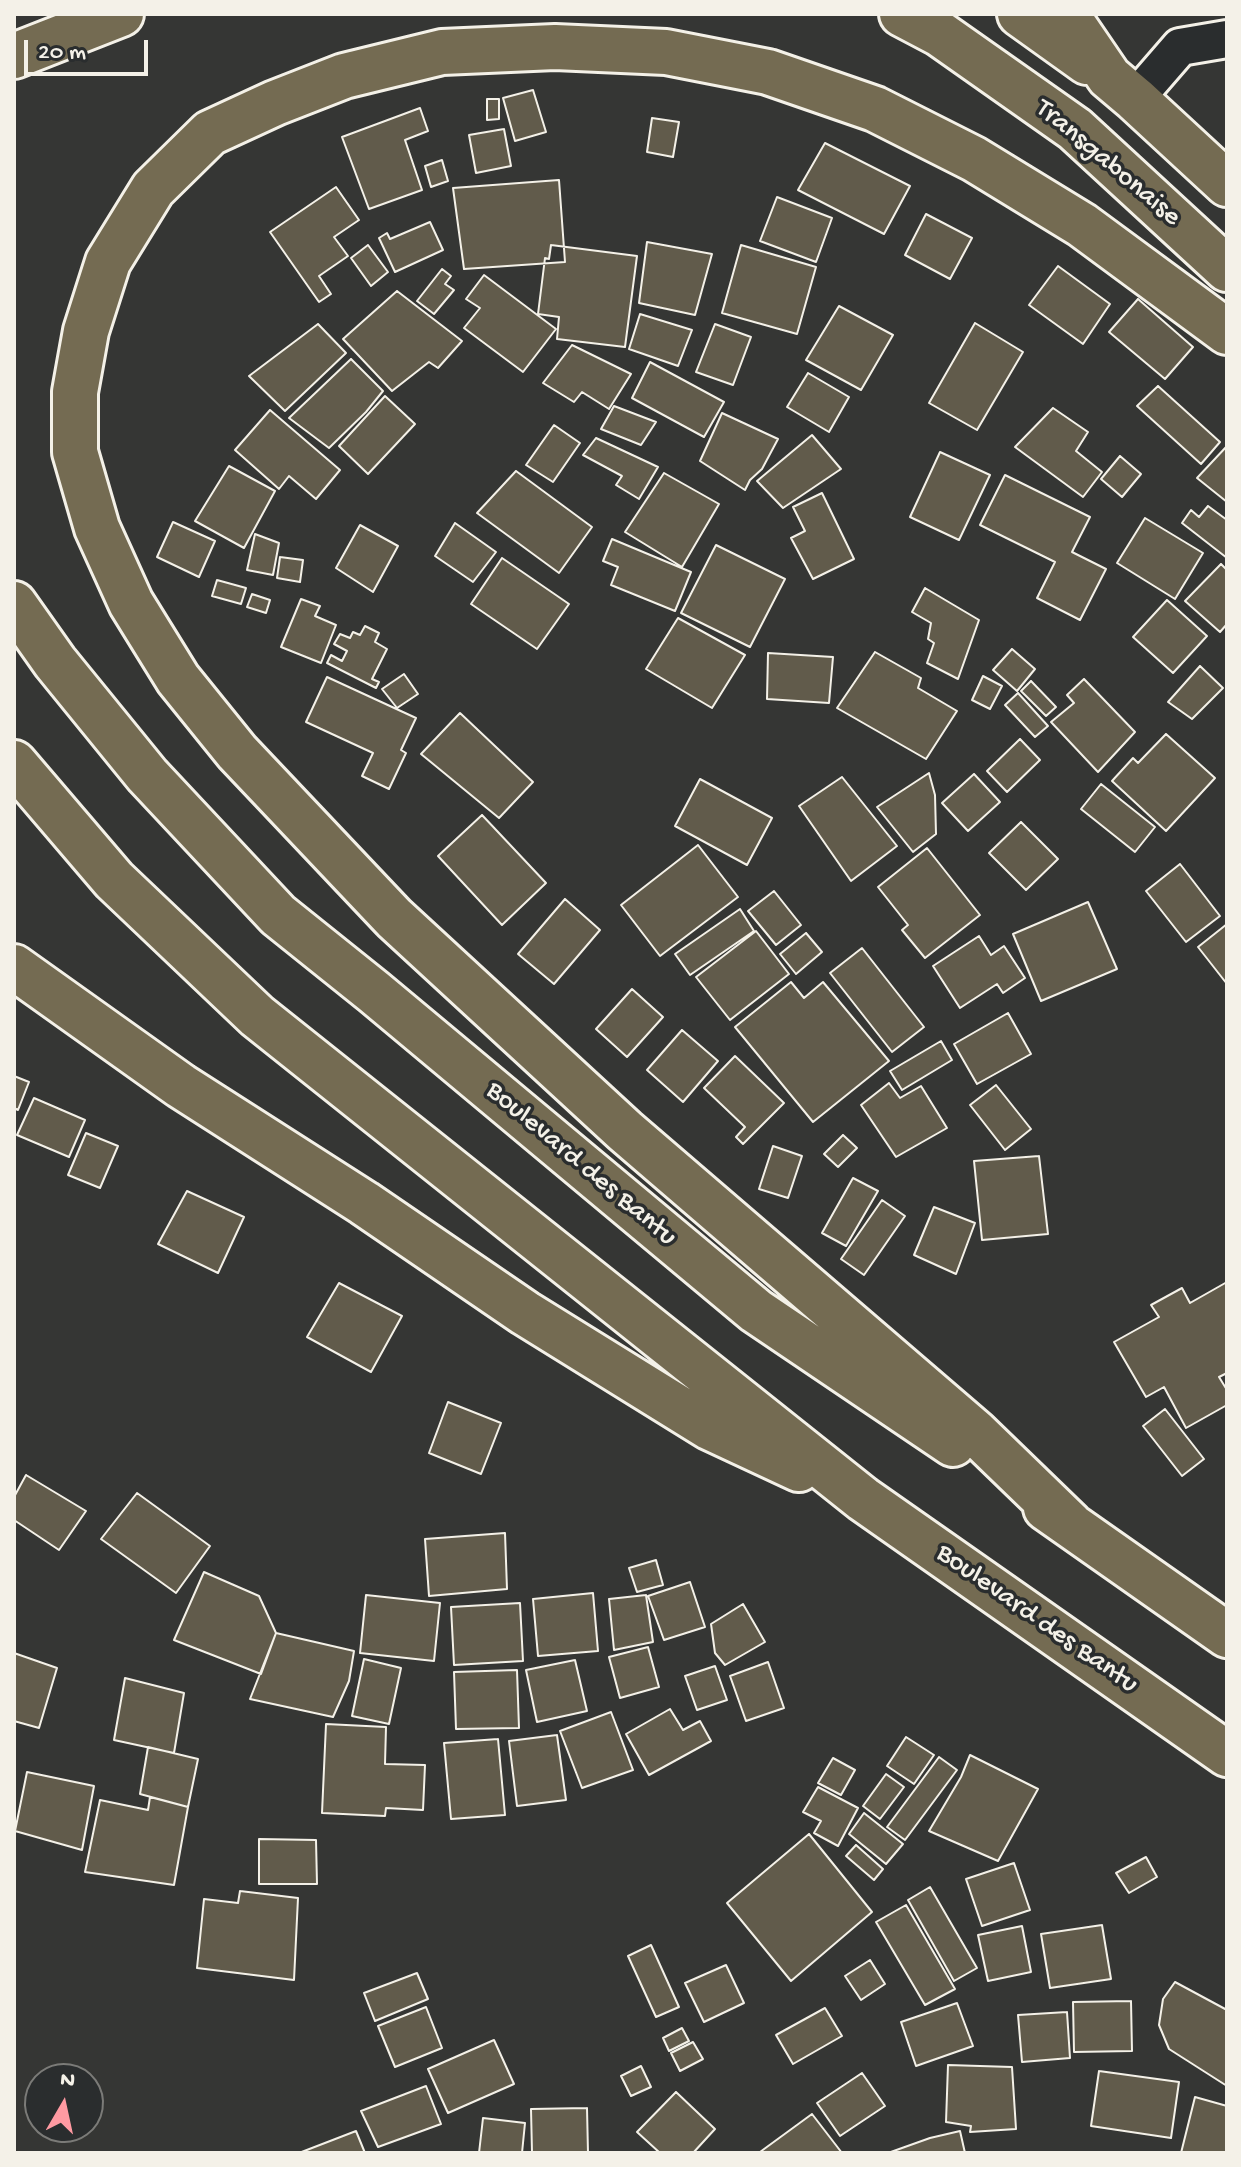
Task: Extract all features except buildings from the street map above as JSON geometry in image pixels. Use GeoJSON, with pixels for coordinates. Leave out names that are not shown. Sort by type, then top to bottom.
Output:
{"type":"FeatureCollection","features":[{"type":"Feature","properties":{"kind":"highway"},"geometry":{"type":"LineString","coordinates":[[14,56],[121,14]]}},
{"type":"Feature","properties":{"kind":"highway","name":"Transgabonaise"},"geometry":{"type":"LineString","coordinates":[[902,14],[940,34],[1075,129],[1227,269]]}},
{"type":"Feature","properties":{"kind":"highway"},"geometry":{"type":"LineString","coordinates":[[1020,14],[1122,88],[1227,184]]}},
{"type":"Feature","properties":{"kind":"highway"},"geometry":{"type":"LineString","coordinates":[[1066,14],[1122,88]]}},
{"type":"Feature","properties":{"kind":"highway"},"geometry":{"type":"LineString","coordinates":[[1070,1524],[976,1433],[625,1131],[394,918],[237,752],[178,679],[131,603],[97,528],[75,452],[75,392],[86,331],[108,262],[153,189],[210,133],[344,76],[442,52],[555,47],[666,52],[768,72],[875,109],[974,159],[1082,225],[1227,332]]}},
{"type":"Feature","properties":{"kind":"highway","name":"Boulevard des Bantu"},"geometry":{"type":"LineString","coordinates":[[14,604],[55,662],[147,775],[278,915],[756,1311],[1070,1524],[1227,1635]]}},
{"type":"Feature","properties":{"kind":"highway","name":"Boulevard des Bantu"},"geometry":{"type":"LineString","coordinates":[[14,763],[114,880],[257,1016],[863,1499],[1227,1754]]}},
{"type":"Feature","properties":{"kind":"highway"},"geometry":{"type":"LineString","coordinates":[[14,967],[181,1086],[364,1203],[525,1313],[709,1427],[863,1499]]}},
{"type":"Feature","properties":{"kind":"street"},"geometry":{"type":"LineString","coordinates":[[1122,88],[1180,47],[1227,39]]}}]}
